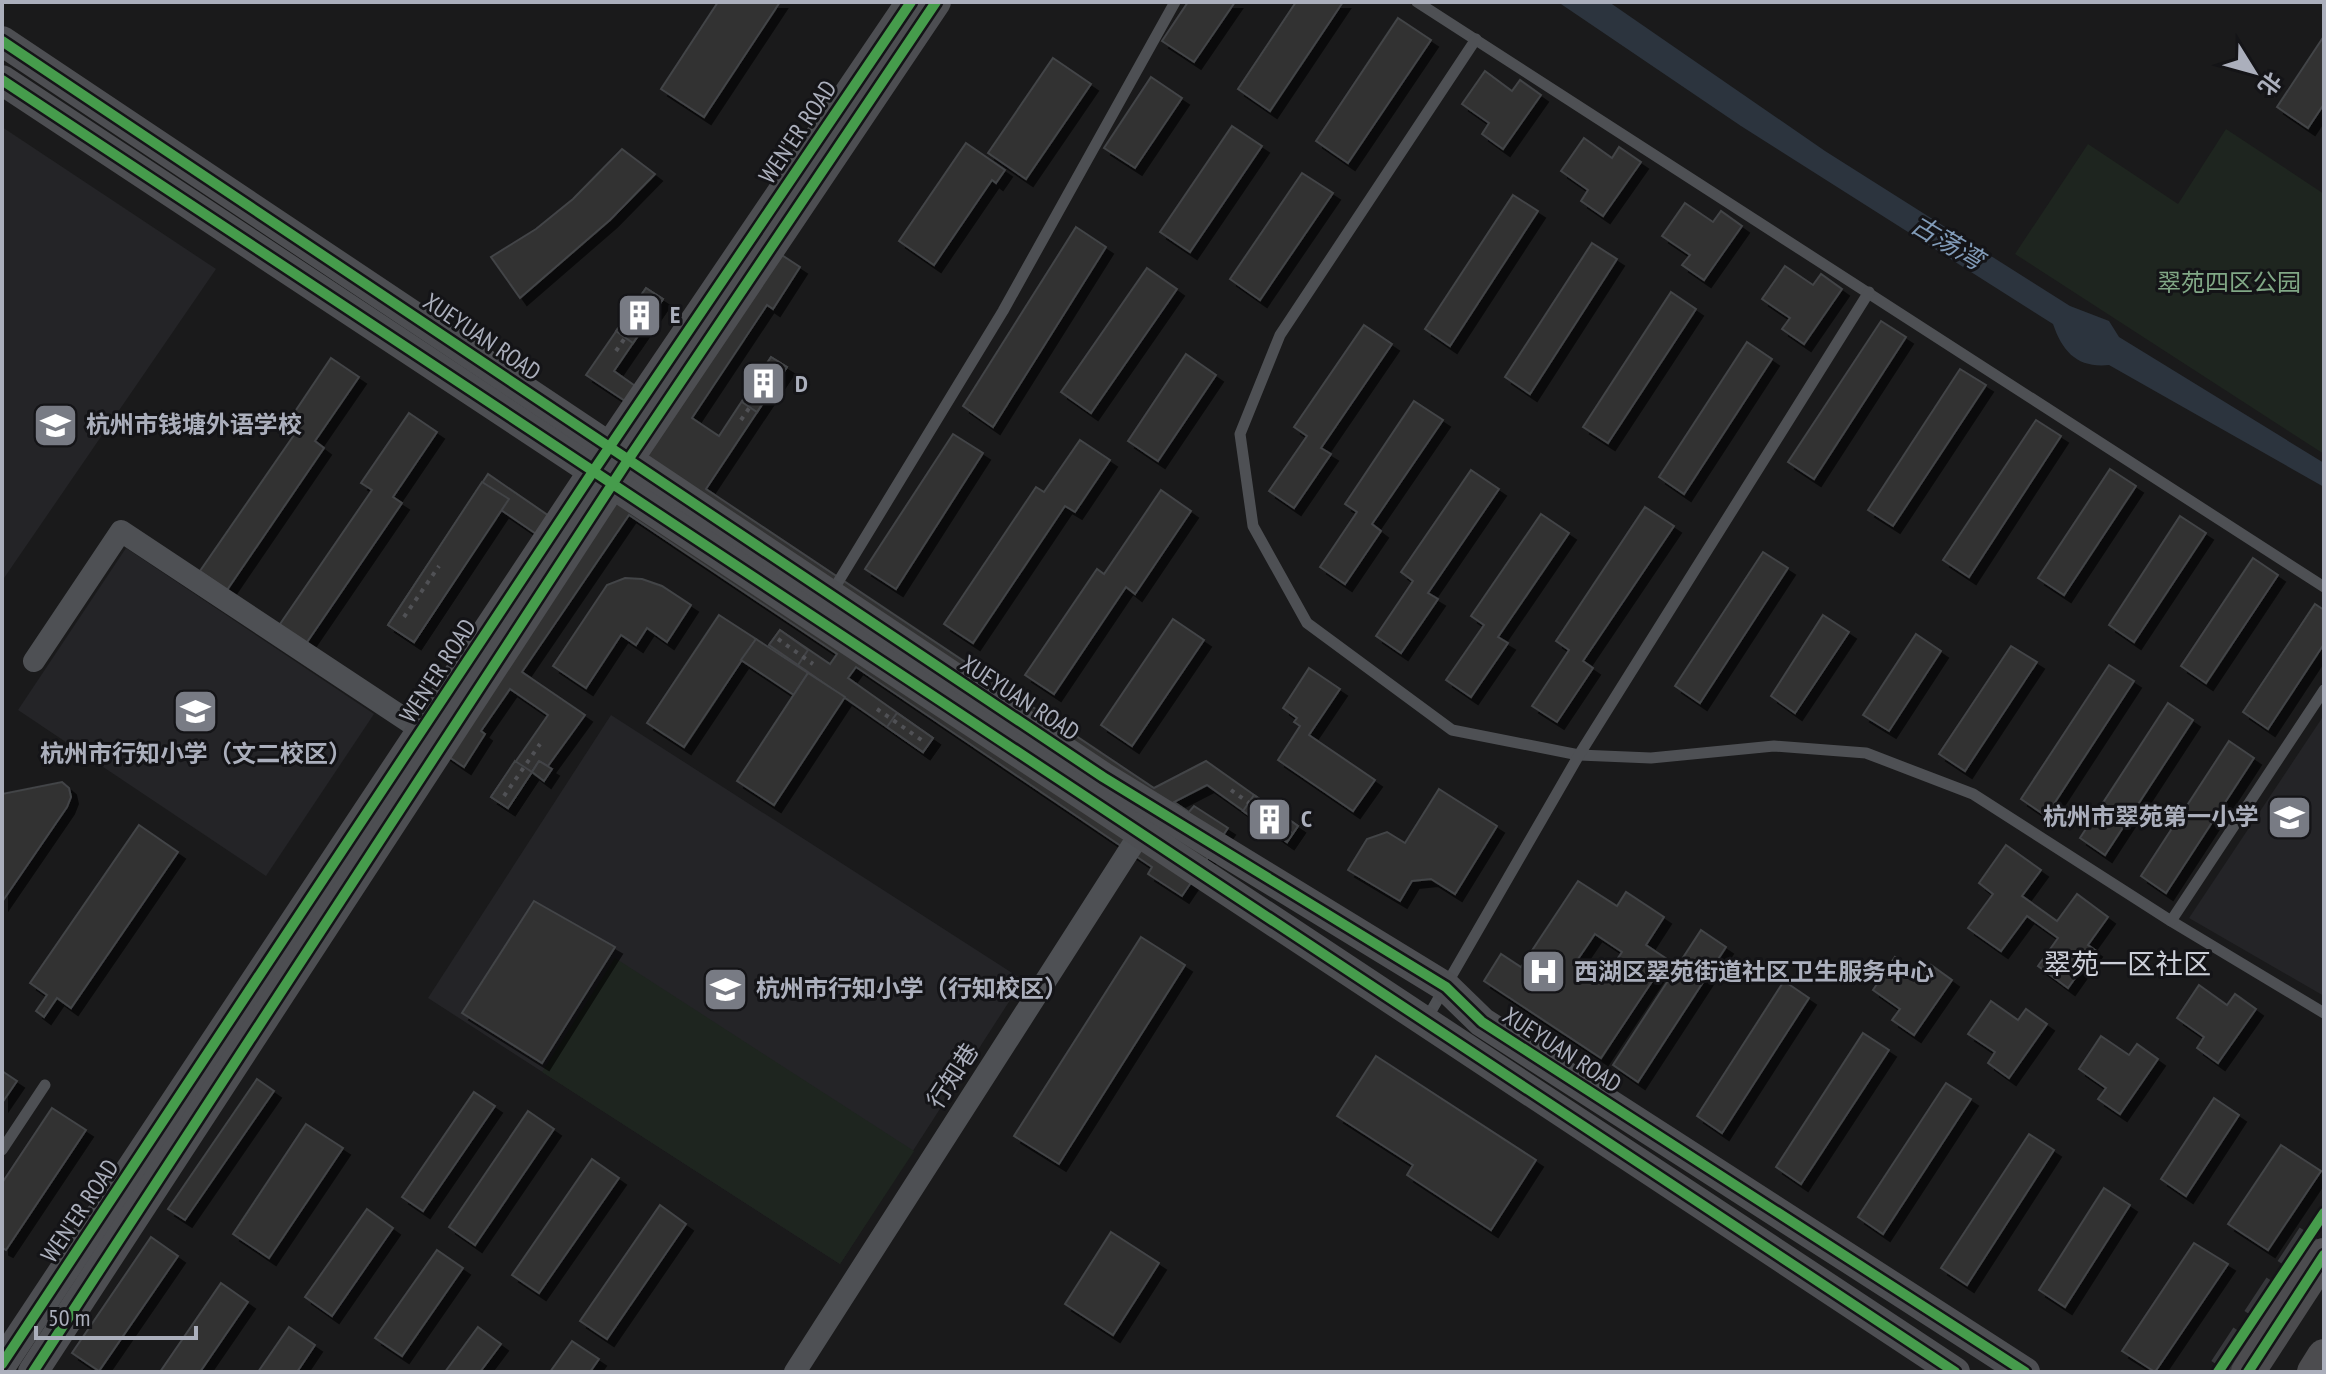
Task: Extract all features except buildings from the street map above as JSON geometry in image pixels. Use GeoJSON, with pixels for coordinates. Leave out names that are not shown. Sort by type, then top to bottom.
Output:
{"type":"FeatureCollection","features":[{"type":"Feature","properties":{"kind":"main road","name":"WEN'ER ROAD"},"geometry":{"type":"LineString","coordinates":[[33,1372],[612,464],[911,2]]}},
{"type":"Feature","properties":{"kind":"main road","name":"WEN'ER ROAD"},"geometry":{"type":"LineString","coordinates":[[2,1364],[423,731],[936,2]]}},
{"type":"Feature","properties":{"kind":"main road","name":"XUEYUAN ROAD"},"geometry":{"type":"LineString","coordinates":[[2,41],[612,464],[1148,821],[1446,987],[1482,1022],[2025,1372]]}},
{"type":"Feature","properties":{"kind":"main road","name":"XUEYUAN ROAD"},"geometry":{"type":"LineString","coordinates":[[2,80],[612,464],[830,596],[1425,1020],[1955,1372]]}},
{"type":"Feature","properties":{"kind":"main road"},"geometry":{"type":"LineString","coordinates":[[2248,1372],[2324,1255]]}},
{"type":"Feature","properties":{"kind":"main road"},"geometry":{"type":"LineString","coordinates":[[2314,1372],[2324,1356]]}},
{"type":"Feature","properties":{"kind":"street"},"geometry":{"type":"LineString","coordinates":[[34,661],[121,531],[423,731]]}},
{"type":"Feature","properties":{"kind":"street","name":"行知巷"},"geometry":{"type":"LineString","coordinates":[[795,1372],[1148,821]]}},
{"type":"Feature","properties":{"kind":"lane"},"geometry":{"type":"LineString","coordinates":[[830,596],[1003,311],[1175,2]]}},
{"type":"Feature","properties":{"kind":"lane"},"geometry":{"type":"LineString","coordinates":[[1417,2],[2324,587]]}},
{"type":"Feature","properties":{"kind":"lane"},"geometry":{"type":"LineString","coordinates":[[1476,39],[1280,335],[1240,434],[1253,526],[1307,623],[1452,730],[1579,755],[1651,758],[1774,746],[1866,753],[1973,794],[2171,921],[2324,1013]]}},
{"type":"Feature","properties":{"kind":"lane"},"geometry":{"type":"LineString","coordinates":[[1425,1020],[1579,755],[1869,292]]}},
{"type":"Feature","properties":{"kind":"lane"},"geometry":{"type":"LineString","coordinates":[[2171,921],[2324,690]]}},
{"type":"Feature","properties":{"kind":"lane"},"geometry":{"type":"LineString","coordinates":[[2,1150],[45,1085]]}},
{"type":"Feature","properties":{"kind":"path"},"geometry":{"type":"LineString","coordinates":[[616,351],[651,300]]}},
{"type":"Feature","properties":{"kind":"path"},"geometry":{"type":"LineString","coordinates":[[741,420],[776,369]]}},
{"type":"Feature","properties":{"kind":"path"},"geometry":{"type":"LineString","coordinates":[[404,617],[439,566]]}},
{"type":"Feature","properties":{"kind":"path"},"geometry":{"type":"LineString","coordinates":[[778,639],[813,664]]}},
{"type":"Feature","properties":{"kind":"path"},"geometry":{"type":"LineString","coordinates":[[877,709],[923,741]]}},
{"type":"Feature","properties":{"kind":"path"},"geometry":{"type":"LineString","coordinates":[[504,796],[540,744]]}},
{"type":"Feature","properties":{"kind":"path"},"geometry":{"type":"LineString","coordinates":[[1231,790],[1292,834]]}},
{"type":"Feature","properties":{"kind":"shaded area","name":"杭州市钱塘外语学校"},"geometry":{"type":"Polygon","coordinates":[[[2,127],[216,269],[2,581],[2,127]]]}},
{"type":"Feature","properties":{"kind":"shaded area","name":"杭州市行知小学（文二校区）"},"geometry":{"type":"Polygon","coordinates":[[[126,548],[374,714],[266,876],[18,710],[126,548]]]}},
{"type":"Feature","properties":{"kind":"shaded area","name":"杭州市行知小学（行知校区）"},"geometry":{"type":"Polygon","coordinates":[[[611,715],[1023,980],[840,1264],[428,998],[611,715]]]}},
{"type":"Feature","properties":{"kind":"shaded area","name":"杭州市翠苑第一小学"},"geometry":{"type":"Polygon","coordinates":[[[2324,715],[2324,996],[2189,918],[2324,715]]]}},
{"type":"Feature","properties":{"kind":"green space","name":"翠苑四区公园"},"geometry":{"type":"Polygon","coordinates":[[[2226,129],[2324,194],[2324,454],[2015,254],[2088,144],[2178,204],[2226,129]]]}},
{"type":"Feature","properties":{"kind":"green space"},"geometry":{"type":"Polygon","coordinates":[[[615,958],[914,1151],[840,1264],[542,1072],[615,958]]]}},
{"type":"Feature","properties":{"kind":"water","name":"古荡湾"},"geometry":{"type":"Polygon","coordinates":[[[1558,2],[1609,2],[1825,151],[2070,306],[2109,321],[2119,337],[2324,463],[2324,487],[2109,365],[2080,361],[2067,351],[2053,324],[1741,126],[1558,2]]]}},
{"type":"Feature","properties":{"kind":"tunnel"},"geometry":{"type":"LineString","coordinates":[[2228,1372],[2324,1227]]}},
{"type":"Feature","properties":{"kind":"cycle path"},"geometry":{"type":"LineString","coordinates":[[2,1364],[594,470],[911,2]]}},
{"type":"Feature","properties":{"kind":"cycle path"},"geometry":{"type":"LineString","coordinates":[[33,1372],[630,457],[936,2]]}},
{"type":"Feature","properties":{"kind":"cycle path"},"geometry":{"type":"LineString","coordinates":[[2,41],[1103,777],[1446,987],[1482,1022],[2025,1372]]}},
{"type":"Feature","properties":{"kind":"cycle path"},"geometry":{"type":"LineString","coordinates":[[2,80],[1955,1372]]}},
{"type":"Feature","properties":{"kind":"cycle path"},"geometry":{"type":"LineString","coordinates":[[2218,1372],[2324,1213]]}},
{"type":"Feature","properties":{"kind":"cycle path"},"geometry":{"type":"LineString","coordinates":[[2248,1372],[2324,1255]]}},
{"type":"Feature","properties":{"kind":"place","name":"E"},"geometry":{"type":"Point","coordinates":[639,315]}},
{"type":"Feature","properties":{"kind":"place","name":"D"},"geometry":{"type":"Point","coordinates":[764,384]}},
{"type":"Feature","properties":{"kind":"place","name":"杭州市钱塘外语学校"},"geometry":{"type":"Point","coordinates":[55,425]}},
{"type":"Feature","properties":{"kind":"place","name":"杭州市行知小学（文二校区）"},"geometry":{"type":"Point","coordinates":[196,712]}},
{"type":"Feature","properties":{"kind":"place","name":"杭州市翠苑第一小学"},"geometry":{"type":"Point","coordinates":[2290,817]}},
{"type":"Feature","properties":{"kind":"place","name":"C"},"geometry":{"type":"Point","coordinates":[1270,819]}},
{"type":"Feature","properties":{"kind":"place","name":"西湖区翠苑街道社区卫生服务中心"},"geometry":{"type":"Point","coordinates":[1543,972]}},
{"type":"Feature","properties":{"kind":"place","name":"杭州市行知小学（行知校区）"},"geometry":{"type":"Point","coordinates":[725,989]}},
{"type":"Feature","properties":{"kind":"district","name":"翠苑一区社区"},"geometry":{"type":"Point","coordinates":[2127,964]}}]}
